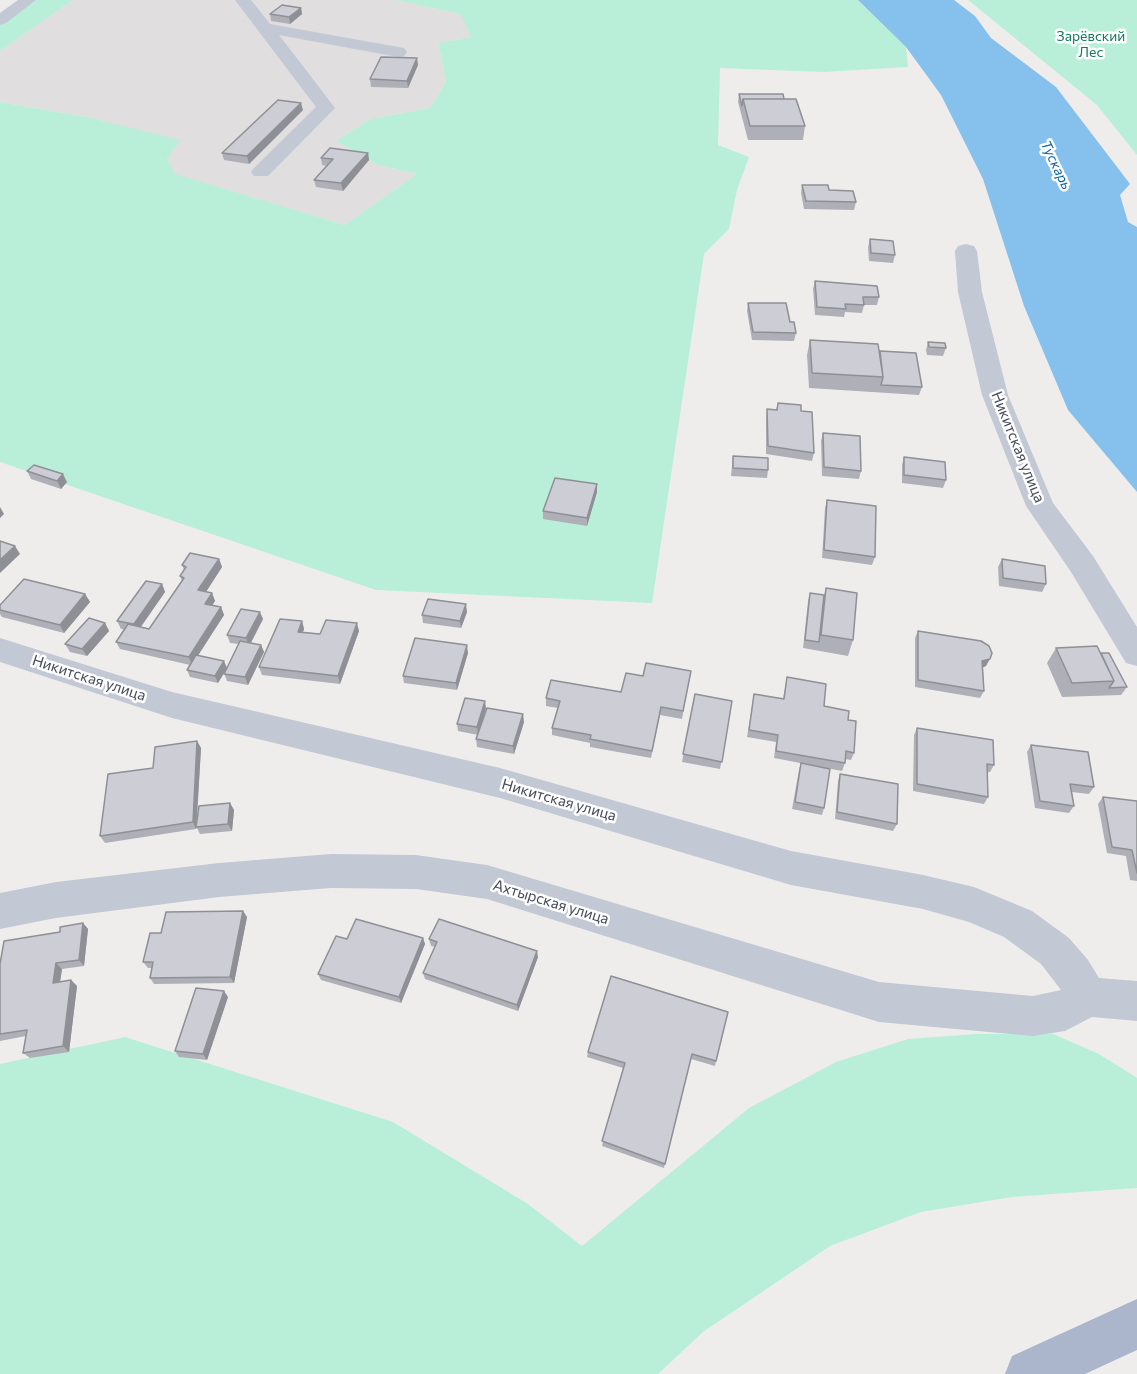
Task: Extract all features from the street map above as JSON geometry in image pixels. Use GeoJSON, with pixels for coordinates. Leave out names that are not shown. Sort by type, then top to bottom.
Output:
{"type":"FeatureCollection","features":[{"type":"Feature","properties":{"kind":"main road"},"geometry":{"type":"LineString","coordinates":[[1030,1374],[1137,1324]]}},
{"type":"Feature","properties":{"kind":"street"},"geometry":{"type":"LineString","coordinates":[[0,20],[28,0]]}},
{"type":"Feature","properties":{"kind":"street"},"geometry":{"type":"LineString","coordinates":[[243,0],[326,108],[261,172]]}},
{"type":"Feature","properties":{"kind":"street"},"geometry":{"type":"LineString","coordinates":[[265,28],[398,52]]}},
{"type":"Feature","properties":{"kind":"street","name":"Никитская улица"},"geometry":{"type":"LineString","coordinates":[[966,251],[970,292],[995,395],[1040,506],[1082,564],[1137,654]]}},
{"type":"Feature","properties":{"kind":"street","name":"Никитская улица"},"geometry":{"type":"LineString","coordinates":[[0,650],[172,705],[500,783],[791,868],[923,892],[974,905],[1018,924],[1055,951],[1074,974],[1088,997]]}},
{"type":"Feature","properties":{"kind":"street","name":"Ахтырская улица"},"geometry":{"type":"LineString","coordinates":[[0,911],[56,900],[219,880],[331,871],[416,872],[487,882],[879,1002],[1033,1016],[1065,1011],[1088,997]]}},
{"type":"Feature","properties":{"kind":"street"},"geometry":{"type":"LineString","coordinates":[[1088,997],[1137,1001]]}},
{"type":"Feature","properties":{"kind":"shaded area"},"geometry":{"type":"Polygon","coordinates":[[[73,0],[395,0],[460,14],[471,37],[438,43],[446,82],[430,108],[370,119],[336,141],[378,165],[417,174],[345,225],[174,174],[167,159],[179,141],[87,117],[0,102],[0,51],[73,0]]]}},
{"type":"Feature","properties":{"kind":"green space"},"geometry":{"type":"Polygon","coordinates":[[[35,0],[73,0],[0,51],[0,24],[35,0]]]}},
{"type":"Feature","properties":{"kind":"green space"},"geometry":{"type":"Polygon","coordinates":[[[395,0],[858,0],[906,47],[908,67],[823,72],[720,68],[718,145],[749,157],[737,190],[729,229],[704,254],[652,603],[376,590],[0,462],[0,102],[87,117],[180,140],[167,159],[175,174],[345,225],[417,174],[378,165],[336,141],[370,119],[430,108],[446,82],[438,43],[471,37],[460,14],[395,0]]]}},
{"type":"Feature","properties":{"kind":"green space","name":"Зарёвский Лес"},"geometry":{"type":"Polygon","coordinates":[[[968,0],[1137,0],[1137,155],[1097,105],[968,0]]]}},
{"type":"Feature","properties":{"kind":"green space"},"geometry":{"type":"Polygon","coordinates":[[[976,1034],[1053,1034],[1099,1054],[1137,1078],[1137,1188],[1012,1197],[921,1212],[830,1246],[703,1332],[658,1374],[0,1374],[0,1064],[125,1037],[393,1122],[528,1204],[582,1246],[749,1108],[836,1062],[908,1039],[976,1034]]]}},
{"type":"Feature","properties":{"kind":"water","name":"Тускарь"},"geometry":{"type":"Polygon","coordinates":[[[858,0],[954,0],[975,16],[991,38],[1056,87],[1130,184],[1120,195],[1128,222],[1137,227],[1137,492],[1068,410],[1024,306],[983,179],[941,95],[906,47],[858,0]]]}},
{"type":"Feature","properties":{"kind":"building"},"geometry":{"type":"Polygon","coordinates":[[[282,5],[301,8],[289,17],[270,14],[282,5]]]}},
{"type":"Feature","properties":{"kind":"building"},"geometry":{"type":"Polygon","coordinates":[[[381,57],[417,58],[407,81],[370,79],[381,57]]]}},
{"type":"Feature","properties":{"kind":"building"},"geometry":{"type":"Polygon","coordinates":[[[739,94],[783,94],[784,99],[743,99],[742,106],[739,94]]]}},
{"type":"Feature","properties":{"kind":"building"},"geometry":{"type":"Polygon","coordinates":[[[743,99],[796,99],[805,126],[750,126],[743,99]]]}},
{"type":"Feature","properties":{"kind":"building"},"geometry":{"type":"Polygon","coordinates":[[[278,100],[301,103],[247,156],[222,153],[278,100]]]}},
{"type":"Feature","properties":{"kind":"building"},"geometry":{"type":"Polygon","coordinates":[[[330,148],[368,153],[341,183],[314,180],[333,159],[321,158],[330,148]]]}},
{"type":"Feature","properties":{"kind":"building"},"geometry":{"type":"Polygon","coordinates":[[[802,185],[828,185],[829,190],[853,191],[856,202],[806,201],[802,185]]]}},
{"type":"Feature","properties":{"kind":"building"},"geometry":{"type":"Polygon","coordinates":[[[870,239],[893,241],[895,255],[871,253],[870,239]]]}},
{"type":"Feature","properties":{"kind":"building"},"geometry":{"type":"Polygon","coordinates":[[[815,281],[877,286],[879,297],[863,297],[864,305],[845,304],[846,309],[817,307],[815,281]]]}},
{"type":"Feature","properties":{"kind":"building"},"geometry":{"type":"Polygon","coordinates":[[[748,303],[786,303],[790,322],[794,322],[796,333],[753,332],[748,303]]]}},
{"type":"Feature","properties":{"kind":"building"},"geometry":{"type":"Polygon","coordinates":[[[810,340],[878,344],[883,377],[812,373],[810,340]]]}},
{"type":"Feature","properties":{"kind":"building"},"geometry":{"type":"Polygon","coordinates":[[[928,342],[945,343],[946,348],[929,347],[928,342]]]}},
{"type":"Feature","properties":{"kind":"building"},"geometry":{"type":"Polygon","coordinates":[[[880,351],[916,353],[922,387],[881,385],[883,377],[880,351]]]}},
{"type":"Feature","properties":{"kind":"building"},"geometry":{"type":"Polygon","coordinates":[[[778,403],[801,405],[801,411],[812,412],[814,453],[768,446],[767,409],[777,410],[778,403]]]}},
{"type":"Feature","properties":{"kind":"building"},"geometry":{"type":"Polygon","coordinates":[[[823,433],[860,436],[861,471],[824,467],[823,433]]]}},
{"type":"Feature","properties":{"kind":"building"},"geometry":{"type":"Polygon","coordinates":[[[733,456],[768,458],[768,470],[733,468],[733,456]]]}},
{"type":"Feature","properties":{"kind":"building"},"geometry":{"type":"Polygon","coordinates":[[[904,457],[945,462],[946,480],[904,475],[904,457]]]}},
{"type":"Feature","properties":{"kind":"building"},"geometry":{"type":"Polygon","coordinates":[[[34,465],[63,474],[57,481],[27,471],[34,465]]]}},
{"type":"Feature","properties":{"kind":"building"},"geometry":{"type":"Polygon","coordinates":[[[555,478],[597,484],[587,518],[543,511],[555,478]]]}},
{"type":"Feature","properties":{"kind":"building"},"geometry":{"type":"Polygon","coordinates":[[[827,500],[876,506],[875,557],[824,550],[827,500]]]}},
{"type":"Feature","properties":{"kind":"building"},"geometry":{"type":"Polygon","coordinates":[[[0,541],[15,546],[0,560],[0,541]]]}},
{"type":"Feature","properties":{"kind":"building"},"geometry":{"type":"Polygon","coordinates":[[[190,553],[219,559],[198,590],[212,593],[205,604],[221,607],[189,657],[116,642],[128,624],[149,629],[184,578],[180,576],[186,567],[182,565],[190,553]]]}},
{"type":"Feature","properties":{"kind":"building"},"geometry":{"type":"Polygon","coordinates":[[[1002,559],[1045,566],[1046,584],[1003,578],[1002,559]]]}},
{"type":"Feature","properties":{"kind":"building"},"geometry":{"type":"Polygon","coordinates":[[[24,579],[85,594],[60,625],[0,610],[0,605],[24,579]]]}},
{"type":"Feature","properties":{"kind":"building"},"geometry":{"type":"Polygon","coordinates":[[[146,581],[162,584],[134,624],[117,621],[146,581]]]}},
{"type":"Feature","properties":{"kind":"building"},"geometry":{"type":"Polygon","coordinates":[[[826,588],[857,593],[853,640],[821,635],[826,588]]]}},
{"type":"Feature","properties":{"kind":"building"},"geometry":{"type":"Polygon","coordinates":[[[810,593],[824,595],[819,642],[805,640],[810,593]]]}},
{"type":"Feature","properties":{"kind":"building"},"geometry":{"type":"Polygon","coordinates":[[[428,599],[466,604],[460,621],[422,615],[428,599]]]}},
{"type":"Feature","properties":{"kind":"building"},"geometry":{"type":"Polygon","coordinates":[[[241,609],[260,612],[246,638],[227,635],[241,609]]]}},
{"type":"Feature","properties":{"kind":"building"},"geometry":{"type":"Polygon","coordinates":[[[89,618],[105,623],[82,649],[65,644],[89,618]]]}},
{"type":"Feature","properties":{"kind":"building"},"geometry":{"type":"Polygon","coordinates":[[[280,619],[302,621],[298,632],[320,634],[326,620],[357,623],[338,676],[259,667],[280,619]]]}},
{"type":"Feature","properties":{"kind":"building"},"geometry":{"type":"Polygon","coordinates":[[[918,631],[981,641],[989,646],[992,653],[990,659],[982,661],[984,691],[918,680],[918,631]]]}},
{"type":"Feature","properties":{"kind":"building"},"geometry":{"type":"Polygon","coordinates":[[[415,638],[467,645],[456,683],[403,676],[415,638]]]}},
{"type":"Feature","properties":{"kind":"building"},"geometry":{"type":"Polygon","coordinates":[[[240,641],[261,645],[245,677],[224,674],[240,641]]]}},
{"type":"Feature","properties":{"kind":"building"},"geometry":{"type":"Polygon","coordinates":[[[1097,646],[1114,681],[1072,683],[1056,648],[1097,646]]]}},
{"type":"Feature","properties":{"kind":"building"},"geometry":{"type":"Polygon","coordinates":[[[1101,653],[1109,653],[1127,687],[1109,688],[1114,681],[1101,653]]]}},
{"type":"Feature","properties":{"kind":"building"},"geometry":{"type":"Polygon","coordinates":[[[196,655],[224,661],[215,676],[187,670],[196,655]]]}},
{"type":"Feature","properties":{"kind":"building"},"geometry":{"type":"Polygon","coordinates":[[[646,663],[691,671],[683,711],[661,707],[652,751],[590,739],[591,735],[552,728],[560,701],[546,698],[551,680],[621,692],[626,673],[643,676],[646,663]]]}},
{"type":"Feature","properties":{"kind":"building"},"geometry":{"type":"Polygon","coordinates":[[[787,677],[826,684],[824,706],[849,711],[848,720],[856,721],[854,753],[846,751],[845,763],[776,751],[778,735],[749,730],[754,694],[784,699],[787,677]]]}},
{"type":"Feature","properties":{"kind":"building"},"geometry":{"type":"Polygon","coordinates":[[[695,694],[732,701],[722,762],[683,754],[695,694]]]}},
{"type":"Feature","properties":{"kind":"building"},"geometry":{"type":"Polygon","coordinates":[[[465,698],[485,701],[477,727],[457,724],[465,698]]]}},
{"type":"Feature","properties":{"kind":"building"},"geometry":{"type":"Polygon","coordinates":[[[487,708],[523,714],[513,746],[476,739],[487,708]]]}},
{"type":"Feature","properties":{"kind":"building"},"geometry":{"type":"Polygon","coordinates":[[[917,728],[993,740],[994,765],[987,764],[988,797],[917,784],[917,728]]]}},
{"type":"Feature","properties":{"kind":"building"},"geometry":{"type":"Polygon","coordinates":[[[197,741],[193,822],[100,836],[108,774],[153,768],[155,747],[197,741]]]}},
{"type":"Feature","properties":{"kind":"building"},"geometry":{"type":"Polygon","coordinates":[[[1031,745],[1088,752],[1094,787],[1070,784],[1074,806],[1040,801],[1031,745]]]}},
{"type":"Feature","properties":{"kind":"building"},"geometry":{"type":"Polygon","coordinates":[[[801,763],[830,769],[824,808],[795,802],[801,763]]]}},
{"type":"Feature","properties":{"kind":"building"},"geometry":{"type":"Polygon","coordinates":[[[840,774],[898,784],[897,824],[837,812],[840,774]]]}},
{"type":"Feature","properties":{"kind":"building"},"geometry":{"type":"Polygon","coordinates":[[[1103,797],[1137,801],[1137,873],[1132,850],[1112,847],[1103,797]]]}},
{"type":"Feature","properties":{"kind":"building"},"geometry":{"type":"Polygon","coordinates":[[[230,803],[228,824],[196,827],[199,806],[230,803]]]}},
{"type":"Feature","properties":{"kind":"building"},"geometry":{"type":"Polygon","coordinates":[[[243,911],[230,977],[150,978],[153,962],[143,962],[150,933],[161,933],[166,912],[243,911]]]}},
{"type":"Feature","properties":{"kind":"building"},"geometry":{"type":"Polygon","coordinates":[[[356,919],[423,938],[399,997],[318,974],[336,936],[347,939],[356,919]]]}},
{"type":"Feature","properties":{"kind":"building"},"geometry":{"type":"Polygon","coordinates":[[[439,919],[537,951],[517,1005],[423,973],[437,942],[429,939],[439,919]]]}},
{"type":"Feature","properties":{"kind":"building"},"geometry":{"type":"Polygon","coordinates":[[[83,923],[79,960],[56,963],[53,983],[71,980],[63,1046],[23,1053],[27,1030],[0,1034],[0,964],[4,941],[60,932],[60,927],[83,923]]]}},
{"type":"Feature","properties":{"kind":"building"},"geometry":{"type":"Polygon","coordinates":[[[611,976],[728,1012],[716,1061],[692,1054],[665,1164],[602,1141],[625,1063],[588,1052],[611,976]]]}},
{"type":"Feature","properties":{"kind":"building"},"geometry":{"type":"Polygon","coordinates":[[[196,988],[224,991],[203,1054],[175,1051],[196,988]]]}}]}
